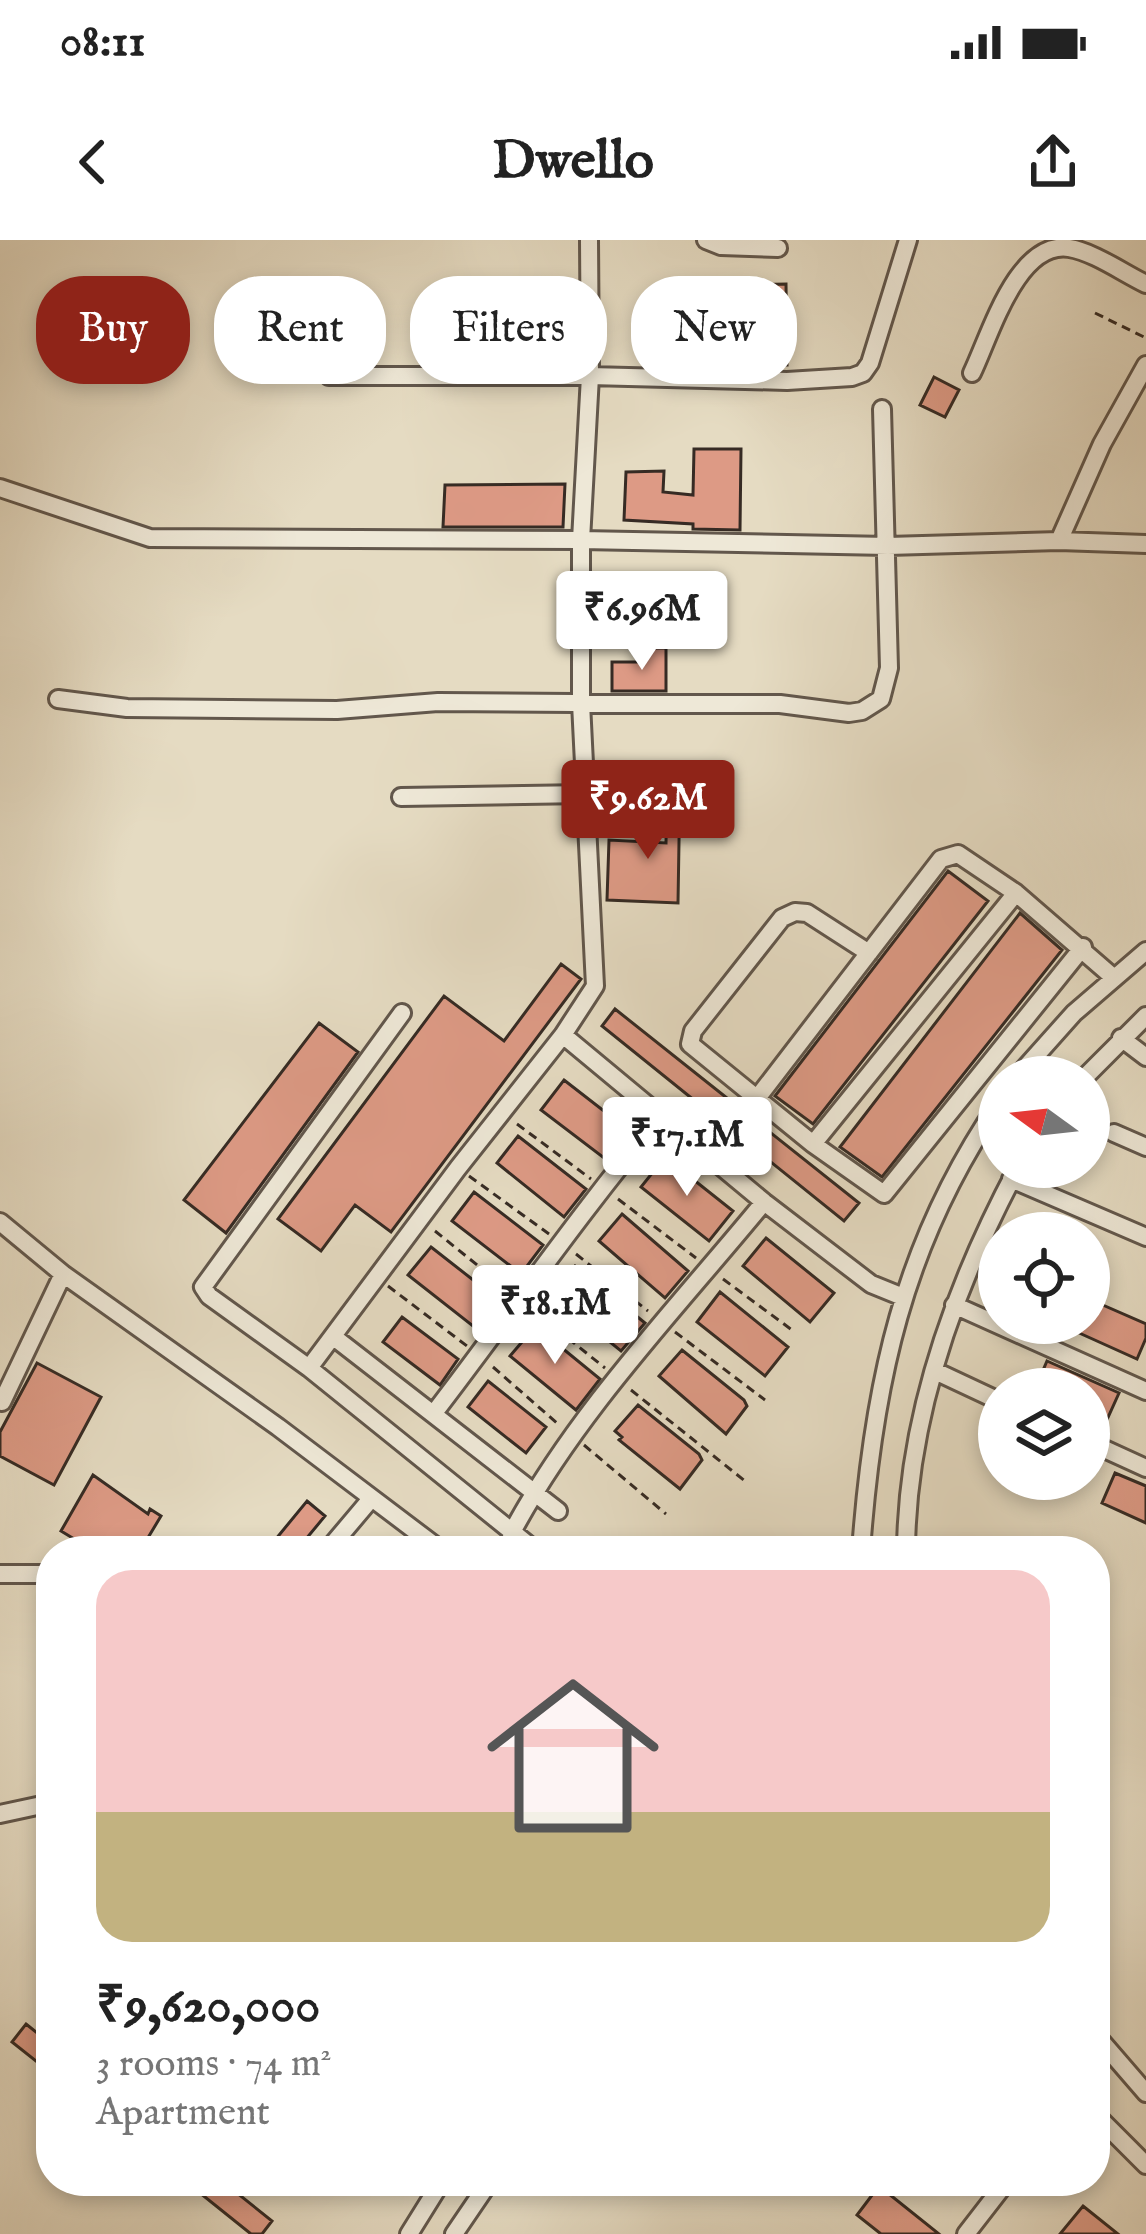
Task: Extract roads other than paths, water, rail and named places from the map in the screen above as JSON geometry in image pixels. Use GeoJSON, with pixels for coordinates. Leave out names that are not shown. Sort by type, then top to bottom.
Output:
{"type":"FeatureCollection","features":[{"type":"Feature","properties":{"kind":"street"},"geometry":{"type":"LineString","coordinates":[[589,240],[589,276]]}},
{"type":"Feature","properties":{"kind":"street"},"geometry":{"type":"LineString","coordinates":[[706,240],[721,246],[778,248]]}},
{"type":"Feature","properties":{"kind":"street"},"geometry":{"type":"LineString","coordinates":[[607,376],[787,381],[863,373],[908,240]]}},
{"type":"Feature","properties":{"kind":"street"},"geometry":{"type":"LineString","coordinates":[[972,373],[1017,278],[1027,261],[1038,254],[1070,248],[1146,284]]}},
{"type":"Feature","properties":{"kind":"street"},"geometry":{"type":"LineString","coordinates":[[1059,541],[1102,444],[1146,364]]}},
{"type":"Feature","properties":{"kind":"street"},"geometry":{"type":"LineString","coordinates":[[310,1368],[419,1219],[563,1036],[595,986],[581,704],[580,540],[590,384]]}},
{"type":"Feature","properties":{"kind":"street"},"geometry":{"type":"LineString","coordinates":[[58,699],[127,708],[337,710],[438,702],[780,704],[849,712],[874,706],[887,686],[889,668],[882,410]]}},
{"type":"Feature","properties":{"kind":"street"},"geometry":{"type":"LineString","coordinates":[[0,488],[150,538],[1146,544]]}},
{"type":"Feature","properties":{"kind":"street"},"geometry":{"type":"LineString","coordinates":[[401,797],[586,794]]}},
{"type":"Feature","properties":{"kind":"street"},"geometry":{"type":"LineString","coordinates":[[758,1097],[946,856],[958,854],[1016,893],[1114,976]]}},
{"type":"Feature","properties":{"kind":"street"},"geometry":{"type":"LineString","coordinates":[[813,1144],[1016,893]]}},
{"type":"Feature","properties":{"kind":"street"},"geometry":{"type":"LineString","coordinates":[[869,953],[807,913],[782,918],[690,1036],[693,1049],[813,1144],[875,1191],[889,1192],[1083,947]]}},
{"type":"Feature","properties":{"kind":"street"},"geometry":{"type":"LineString","coordinates":[[1036,1056],[1074,1013],[1146,951]]}},
{"type":"Feature","properties":{"kind":"street"},"geometry":{"type":"LineString","coordinates":[[402,1013],[204,1281],[209,1296],[310,1368],[514,1536]]}},
{"type":"Feature","properties":{"kind":"street"},"geometry":{"type":"LineString","coordinates":[[1104,1056],[1146,1016]]}},
{"type":"Feature","properties":{"kind":"street"},"geometry":{"type":"LineString","coordinates":[[563,1036],[764,1202],[871,1284],[903,1297]]}},
{"type":"Feature","properties":{"kind":"street"},"geometry":{"type":"LineString","coordinates":[[1120,1038],[1146,1058]]}},
{"type":"Feature","properties":{"kind":"street"},"geometry":{"type":"LineString","coordinates":[[434,1412],[522,1300],[601,1187],[661,1115]]}},
{"type":"Feature","properties":{"kind":"street"},"geometry":{"type":"LineString","coordinates":[[862,1536],[885,1356],[930,1222],[978,1133]]}},
{"type":"Feature","properties":{"kind":"street"},"geometry":{"type":"LineString","coordinates":[[1114,1133],[1146,1147]]}},
{"type":"Feature","properties":{"kind":"street"},"geometry":{"type":"LineString","coordinates":[[907,1536],[918,1428],[934,1371],[977,1243],[1006,1188]]}},
{"type":"Feature","properties":{"kind":"street"},"geometry":{"type":"LineString","coordinates":[[1045,1188],[1146,1237]]}},
{"type":"Feature","properties":{"kind":"street"},"geometry":{"type":"LineString","coordinates":[[511,1534],[532,1493],[572,1436],[764,1202]]}},
{"type":"Feature","properties":{"kind":"street"},"geometry":{"type":"LineString","coordinates":[[0,1222],[63,1274],[421,1536]]}},
{"type":"Feature","properties":{"kind":"street"},"geometry":{"type":"LineString","coordinates":[[2,1402],[63,1274]]}},
{"type":"Feature","properties":{"kind":"street"},"geometry":{"type":"LineString","coordinates":[[954,1305],[1146,1391]]}},
{"type":"Feature","properties":{"kind":"street"},"geometry":{"type":"LineString","coordinates":[[335,1337],[557,1511]]}},
{"type":"Feature","properties":{"kind":"street"},"geometry":{"type":"LineString","coordinates":[[934,1371],[978,1391]]}},
{"type":"Feature","properties":{"kind":"street"},"geometry":{"type":"LineString","coordinates":[[1110,1452],[1146,1468]]}},
{"type":"Feature","properties":{"kind":"street"},"geometry":{"type":"LineString","coordinates":[[342,1536],[370,1500]]}},
{"type":"Feature","properties":{"kind":"street"},"geometry":{"type":"LineString","coordinates":[[0,1574],[36,1574]]}},
{"type":"Feature","properties":{"kind":"street"},"geometry":{"type":"LineString","coordinates":[[0,1814],[36,1806]]}},
{"type":"Feature","properties":{"kind":"street"},"geometry":{"type":"LineString","coordinates":[[1110,2052],[1146,2093]]}},
{"type":"Feature","properties":{"kind":"street"},"geometry":{"type":"LineString","coordinates":[[1110,2129],[1146,2165]]}},
{"type":"Feature","properties":{"kind":"street"},"geometry":{"type":"LineString","coordinates":[[410,2234],[433,2196]]}},
{"type":"Feature","properties":{"kind":"street"},"geometry":{"type":"LineString","coordinates":[[454,2234],[480,2196]]}},
{"type":"Feature","properties":{"kind":"street"},"geometry":{"type":"LineString","coordinates":[[966,2234],[995,2196]]}}]}
